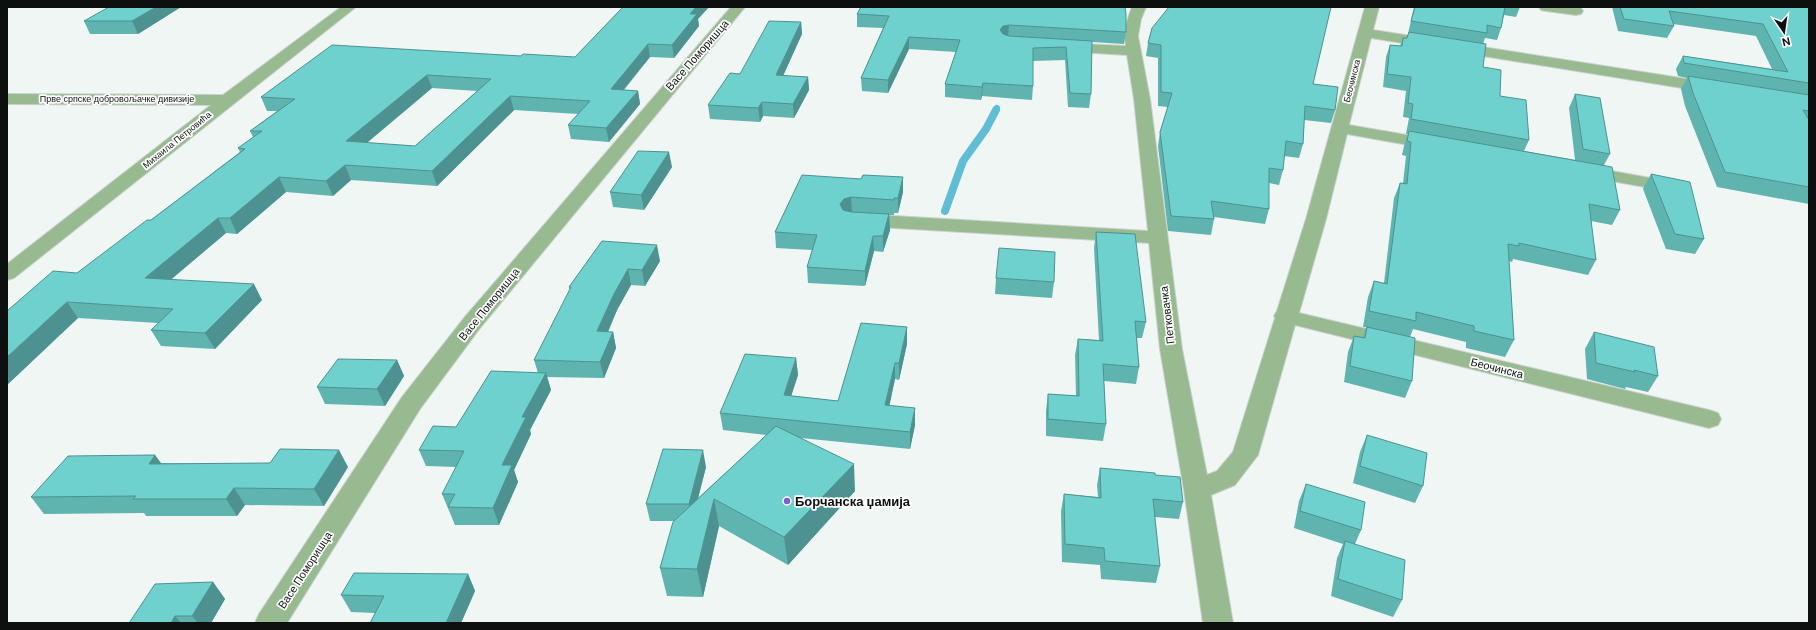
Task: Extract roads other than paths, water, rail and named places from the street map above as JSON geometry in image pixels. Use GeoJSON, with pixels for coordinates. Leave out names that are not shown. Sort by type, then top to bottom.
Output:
{"type":"FeatureCollection","features":[{"type":"Feature","properties":{"kind":"street","name":"Михаила Петровића"},"geometry":{"type":"LineString","coordinates":[[7,274],[227,100],[349,7]]}},
{"type":"Feature","properties":{"kind":"street","name":"Васе Поморишца"},"geometry":{"type":"LineString","coordinates":[[270,623],[411,403],[472,323],[738,7]]}},
{"type":"Feature","properties":{"kind":"street","name":"Петковачка"},"geometry":{"type":"LineString","coordinates":[[1139,7],[1134,19],[1131,36],[1142,99],[1171,349],[1197,490],[1218,623]]}},
{"type":"Feature","properties":{"kind":"street","name":"Беочинска"},"geometry":{"type":"LineString","coordinates":[[1197,490],[1226,478],[1245,455],[1316,220],[1372,7]]}},
{"type":"Feature","properties":{"kind":"street"},"geometry":{"type":"LineString","coordinates":[[1546,7],[1576,11]]}},
{"type":"Feature","properties":{"kind":"street"},"geometry":{"type":"LineString","coordinates":[[1364,33],[1726,90]]}},
{"type":"Feature","properties":{"kind":"street"},"geometry":{"type":"LineString","coordinates":[[1047,46],[1133,51]]}},
{"type":"Feature","properties":{"kind":"street","name":"Прве српске добровољачке дивизије"},"geometry":{"type":"LineString","coordinates":[[7,99],[227,100]]}},
{"type":"Feature","properties":{"kind":"street"},"geometry":{"type":"LineString","coordinates":[[1340,128],[1449,147]]}},
{"type":"Feature","properties":{"kind":"street"},"geometry":{"type":"LineString","coordinates":[[1566,168],[1667,186]]}},
{"type":"Feature","properties":{"kind":"street"},"geometry":{"type":"LineString","coordinates":[[852,220],[1158,238]]}},
{"type":"Feature","properties":{"kind":"street","name":"Беочинска"},"geometry":{"type":"LineString","coordinates":[[1286,316],[1709,419]]}},
{"type":"Feature","properties":{"kind":"waterway"},"geometry":{"type":"LineString","coordinates":[[945,211],[963,161],[986,129],[996,110]]}},
{"type":"Feature","properties":{"kind":"place","name":"Борчанска џамија"},"geometry":{"type":"Point","coordinates":[787,501]}}]}
